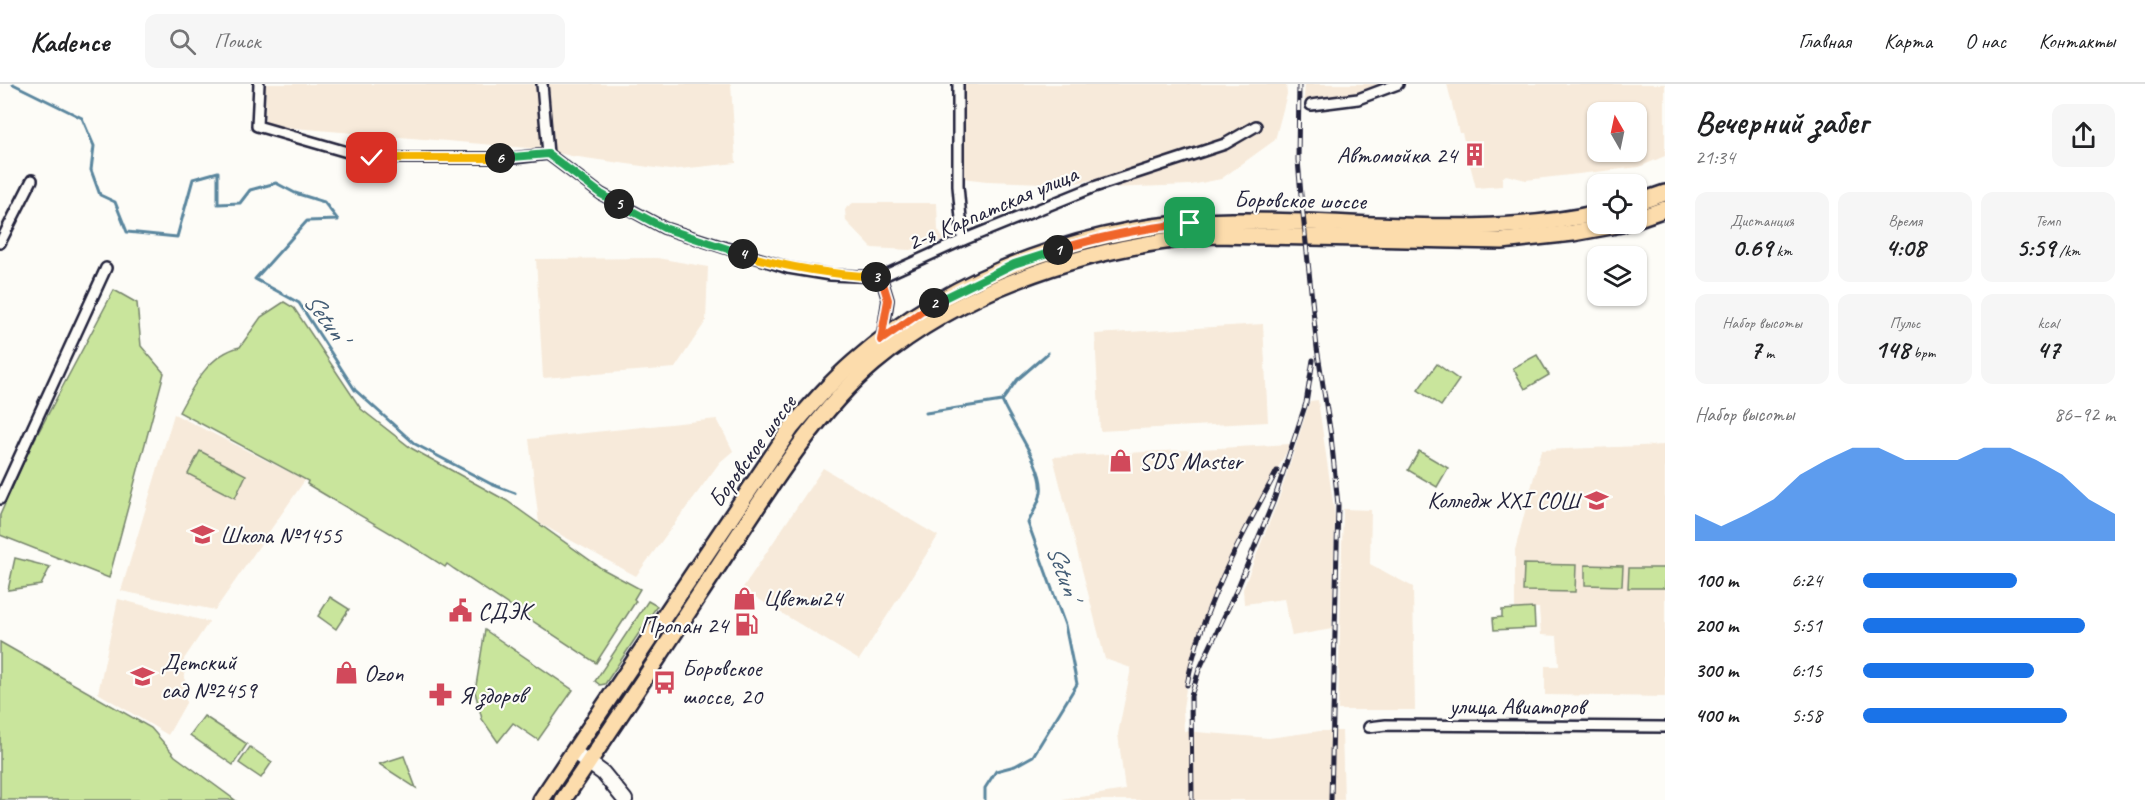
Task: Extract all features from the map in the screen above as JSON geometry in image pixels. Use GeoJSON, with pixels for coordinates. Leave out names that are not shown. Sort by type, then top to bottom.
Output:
{"type":"FeatureCollection","features":[{"type":"Feature","properties":{"kind":"main road"},"geometry":{"type":"LineString","coordinates":[[1647,199],[1665,193]]}},
{"type":"Feature","properties":{"kind":"main road"},"geometry":{"type":"LineString","coordinates":[[1647,215],[1665,209]]}},
{"type":"Feature","properties":{"kind":"main road","name":"Боровское шоссе"},"geometry":{"type":"LineString","coordinates":[[541,800],[784,437],[837,378],[881,340],[931,305],[1014,264],[1090,240],[1190,223],[1233,220],[1484,226],[1538,222],[1587,215]]}},
{"type":"Feature","properties":{"kind":"main road","name":"Боровское шоссе"},"geometry":{"type":"LineString","coordinates":[[563,800],[753,512],[812,431],[834,404],[873,364],[918,332],[967,304],[1030,275],[1074,260],[1122,248],[1186,238],[1214,235],[1502,241],[1587,230]]}},
{"type":"Feature","properties":{"kind":"street"},"geometry":{"type":"LineString","coordinates":[[259,84],[257,126],[368,158],[514,159],[548,154],[542,84]]}},
{"type":"Feature","properties":{"kind":"street"},"geometry":{"type":"LineString","coordinates":[[958,84],[958,186],[963,240]]}},
{"type":"Feature","properties":{"kind":"street"},"geometry":{"type":"LineString","coordinates":[[1311,105],[1358,99],[1398,84]]}},
{"type":"Feature","properties":{"kind":"street","name":"2-я Карпатская улица"},"geometry":{"type":"LineString","coordinates":[[548,154],[601,194],[664,228],[788,267],[831,274],[881,277],[963,240],[1094,187],[1224,144],[1256,126]]}},
{"type":"Feature","properties":{"kind":"street"},"geometry":{"type":"LineString","coordinates":[[0,243],[32,180]]}},
{"type":"Feature","properties":{"kind":"street"},"geometry":{"type":"LineString","coordinates":[[0,499],[106,268]]}},
{"type":"Feature","properties":{"kind":"street"},"geometry":{"type":"LineString","coordinates":[[881,277],[888,300],[881,340]]}},
{"type":"Feature","properties":{"kind":"street","name":"улица Авиаторов"},"geometry":{"type":"LineString","coordinates":[[1369,727],[1417,725],[1665,727]]}},
{"type":"Feature","properties":{"kind":"street"},"geometry":{"type":"LineString","coordinates":[[574,752],[603,773],[625,800]]}},
{"type":"Feature","properties":{"kind":"shaded area"},"geometry":{"type":"Polygon","coordinates":[[[266,84],[731,84],[736,163],[670,170],[571,156],[540,149],[271,126],[265,123],[266,84]]]}},
{"type":"Feature","properties":{"kind":"shaded area"},"geometry":{"type":"Polygon","coordinates":[[[964,84],[1286,84],[1287,94],[1275,140],[1221,179],[1191,185],[1109,188],[1103,179],[1070,184],[961,178],[964,84]]]}},
{"type":"Feature","properties":{"kind":"shaded area"},"geometry":{"type":"Polygon","coordinates":[[[1305,84],[1381,85],[1310,111],[1304,98],[1305,84]]]}},
{"type":"Feature","properties":{"kind":"shaded area"},"geometry":{"type":"Polygon","coordinates":[[[1447,84],[1665,84],[1665,156],[1639,167],[1526,180],[1506,175],[1502,178],[1502,186],[1476,188],[1462,133],[1459,133],[1447,84]]]}},
{"type":"Feature","properties":{"kind":"shaded area"},"geometry":{"type":"Polygon","coordinates":[[[853,203],[937,203],[938,230],[944,240],[910,250],[872,248],[846,221],[845,210],[853,203]]]}},
{"type":"Feature","properties":{"kind":"shaded area"},"geometry":{"type":"Polygon","coordinates":[[[657,258],[708,267],[706,321],[675,368],[543,378],[536,259],[657,258]]]}},
{"type":"Feature","properties":{"kind":"shaded area"},"geometry":{"type":"Polygon","coordinates":[[[1263,324],[1268,422],[1100,431],[1095,334],[1263,324]]]}},
{"type":"Feature","properties":{"kind":"shaded area"},"geometry":{"type":"Polygon","coordinates":[[[1318,400],[1335,516],[1332,629],[1292,636],[1284,599],[1244,604],[1243,589],[1279,498],[1310,401],[1318,400]]]}},
{"type":"Feature","properties":{"kind":"shaded area","name":"Школа №1455"},"geometry":{"type":"Polygon","coordinates":[[[174,414],[305,480],[215,610],[121,591],[174,414]]]}},
{"type":"Feature","properties":{"kind":"shaded area"},"geometry":{"type":"Polygon","coordinates":[[[717,419],[733,451],[720,462],[636,576],[539,523],[529,439],[717,419]]]}},
{"type":"Feature","properties":{"kind":"shaded area"},"geometry":{"type":"Polygon","coordinates":[[[1291,444],[1258,505],[1205,618],[1188,676],[1183,708],[1184,731],[1269,738],[1320,731],[1342,731],[1344,800],[1062,800],[1125,790],[1118,734],[1131,668],[1105,659],[1053,457],[1291,444]]]}},
{"type":"Feature","properties":{"kind":"shaded area"},"geometry":{"type":"Polygon","coordinates":[[[1665,445],[1665,697],[1545,695],[1545,666],[1559,666],[1557,636],[1541,635],[1539,608],[1515,608],[1515,550],[1541,450],[1665,445]]]}},
{"type":"Feature","properties":{"kind":"shaded area"},"geometry":{"type":"Polygon","coordinates":[[[823,468],[938,536],[859,660],[742,589],[823,468]]]}},
{"type":"Feature","properties":{"kind":"shaded area"},"geometry":{"type":"Polygon","coordinates":[[[1343,509],[1371,510],[1370,564],[1413,587],[1415,710],[1338,710],[1343,509]]]}},
{"type":"Feature","properties":{"kind":"shaded area","name":"Детский сад №2459"},"geometry":{"type":"Polygon","coordinates":[[[118,599],[209,622],[184,659],[186,703],[168,735],[98,693],[118,599]]]}},
{"type":"Feature","properties":{"kind":"green space"},"geometry":{"type":"Polygon","coordinates":[[[114,290],[137,303],[141,346],[164,373],[109,578],[0,535],[0,515],[29,450],[114,290]]]}},
{"type":"Feature","properties":{"kind":"green space"},"geometry":{"type":"Polygon","coordinates":[[[284,302],[294,308],[361,409],[411,448],[507,501],[601,568],[640,589],[634,599],[636,601],[596,663],[447,564],[445,567],[307,484],[308,481],[179,412],[203,372],[219,356],[240,347],[261,317],[284,302]]]}},
{"type":"Feature","properties":{"kind":"green space"},"geometry":{"type":"Polygon","coordinates":[[[1537,355],[1549,375],[1525,389],[1513,368],[1537,355]]]}},
{"type":"Feature","properties":{"kind":"green space"},"geometry":{"type":"Polygon","coordinates":[[[1437,364],[1459,380],[1441,406],[1418,390],[1437,364]]]}},
{"type":"Feature","properties":{"kind":"green space"},"geometry":{"type":"Polygon","coordinates":[[[200,451],[246,475],[235,498],[188,474],[200,451]]]}},
{"type":"Feature","properties":{"kind":"green space"},"geometry":{"type":"Polygon","coordinates":[[[1419,451],[1448,468],[1437,487],[1408,470],[1419,451]]]}},
{"type":"Feature","properties":{"kind":"green space"},"geometry":{"type":"Polygon","coordinates":[[[15,558],[50,567],[41,585],[8,590],[15,558]]]}},
{"type":"Feature","properties":{"kind":"green space"},"geometry":{"type":"Polygon","coordinates":[[[1524,564],[1576,565],[1575,592],[1523,591],[1524,564]]]}},
{"type":"Feature","properties":{"kind":"green space"},"geometry":{"type":"Polygon","coordinates":[[[1585,565],[1623,566],[1622,586],[1585,585],[1585,565]]]}},
{"type":"Feature","properties":{"kind":"green space"},"geometry":{"type":"Polygon","coordinates":[[[1629,568],[1665,568],[1665,588],[1628,588],[1629,568]]]}},
{"type":"Feature","properties":{"kind":"green space"},"geometry":{"type":"Polygon","coordinates":[[[330,597],[349,609],[336,629],[318,616],[330,597]]]}},
{"type":"Feature","properties":{"kind":"green space"},"geometry":{"type":"Polygon","coordinates":[[[648,601],[657,606],[605,684],[600,685],[595,681],[648,601]]]}},
{"type":"Feature","properties":{"kind":"green space"},"geometry":{"type":"Polygon","coordinates":[[[1534,608],[1535,628],[1494,630],[1493,618],[1502,617],[1502,610],[1534,608]]]}},
{"type":"Feature","properties":{"kind":"green space"},"geometry":{"type":"Polygon","coordinates":[[[485,630],[573,690],[538,740],[513,723],[498,742],[482,719],[475,692],[485,630]]]}},
{"type":"Feature","properties":{"kind":"green space"},"geometry":{"type":"Polygon","coordinates":[[[0,642],[151,728],[175,756],[235,800],[0,800],[0,642]]]}},
{"type":"Feature","properties":{"kind":"green space"},"geometry":{"type":"Polygon","coordinates":[[[204,716],[247,744],[233,765],[190,735],[204,716]]]}},
{"type":"Feature","properties":{"kind":"green space"},"geometry":{"type":"Polygon","coordinates":[[[250,747],[272,762],[261,778],[239,763],[250,747]]]}},
{"type":"Feature","properties":{"kind":"green space"},"geometry":{"type":"Polygon","coordinates":[[[404,756],[416,788],[379,764],[404,756]]]}},
{"type":"Feature","properties":{"kind":"waterway","name":"Setun'"},"geometry":{"type":"LineString","coordinates":[[13,84],[82,118],[94,146],[91,170],[100,195],[115,202],[127,232],[177,237],[193,179],[218,172],[218,204],[240,203],[250,190],[276,183],[295,193],[324,202],[338,220],[307,221],[255,279],[299,303],[355,390],[415,444],[491,484],[515,493]]}},
{"type":"Feature","properties":{"kind":"waterway"},"geometry":{"type":"LineString","coordinates":[[1002,401],[1017,380],[1048,353]]}},
{"type":"Feature","properties":{"kind":"waterway","name":"Setun'"},"geometry":{"type":"LineString","coordinates":[[926,413],[1002,401],[1027,446],[1041,482],[1038,504],[1028,523],[1065,625],[1077,684],[1033,756],[1015,766],[996,771],[985,788],[985,800]]}},
{"type":"Feature","properties":{"kind":"railway"},"geometry":{"type":"LineString","coordinates":[[1299,84],[1298,160],[1301,195],[1317,348],[1331,436],[1338,505],[1331,800]]}},
{"type":"Feature","properties":{"kind":"railway"},"geometry":{"type":"LineString","coordinates":[[1192,800],[1191,696],[1199,670],[1238,587],[1274,500],[1306,403],[1313,360]]}},
{"type":"Feature","properties":{"kind":"railway"},"geometry":{"type":"LineString","coordinates":[[1187,685],[1202,629],[1223,575],[1277,471]]}},
{"type":"Feature","properties":{"kind":"place","name":"Автомойка 24"},"geometry":{"type":"Point","coordinates":[1475,155]}},
{"type":"Feature","properties":{"kind":"place","name":"SDS Master"},"geometry":{"type":"Point","coordinates":[1121,461]}},
{"type":"Feature","properties":{"kind":"place","name":"Колледж XXI СОШ"},"geometry":{"type":"Point","coordinates":[1597,500]}},
{"type":"Feature","properties":{"kind":"place","name":"Школа №1455"},"geometry":{"type":"Point","coordinates":[202,535]}},
{"type":"Feature","properties":{"kind":"place","name":"Цветы24"},"geometry":{"type":"Point","coordinates":[745,598]}},
{"type":"Feature","properties":{"kind":"place","name":"СДЭК"},"geometry":{"type":"Point","coordinates":[460,611]}},
{"type":"Feature","properties":{"kind":"place","name":"Пропан 24"},"geometry":{"type":"Point","coordinates":[746,625]}},
{"type":"Feature","properties":{"kind":"place","name":"Ozon"},"geometry":{"type":"Point","coordinates":[346,673]}},
{"type":"Feature","properties":{"kind":"place","name":"Детский сад №2459"},"geometry":{"type":"Point","coordinates":[143,676]}},
{"type":"Feature","properties":{"kind":"place","name":"Боровское шоссе, 20"},"geometry":{"type":"Point","coordinates":[664,682]}},
{"type":"Feature","properties":{"kind":"place","name":"Я здоров"},"geometry":{"type":"Point","coordinates":[441,695]}},
{"type":"Feature","properties":{"kind":"route"},"geometry":{"type":"LineString","coordinates":[[372,158],[514,159],[548,154],[601,194],[664,228],[788,267],[831,274],[881,277],[888,300],[881,340],[931,305],[1014,264],[1090,240],[1190,223]]}}]}
